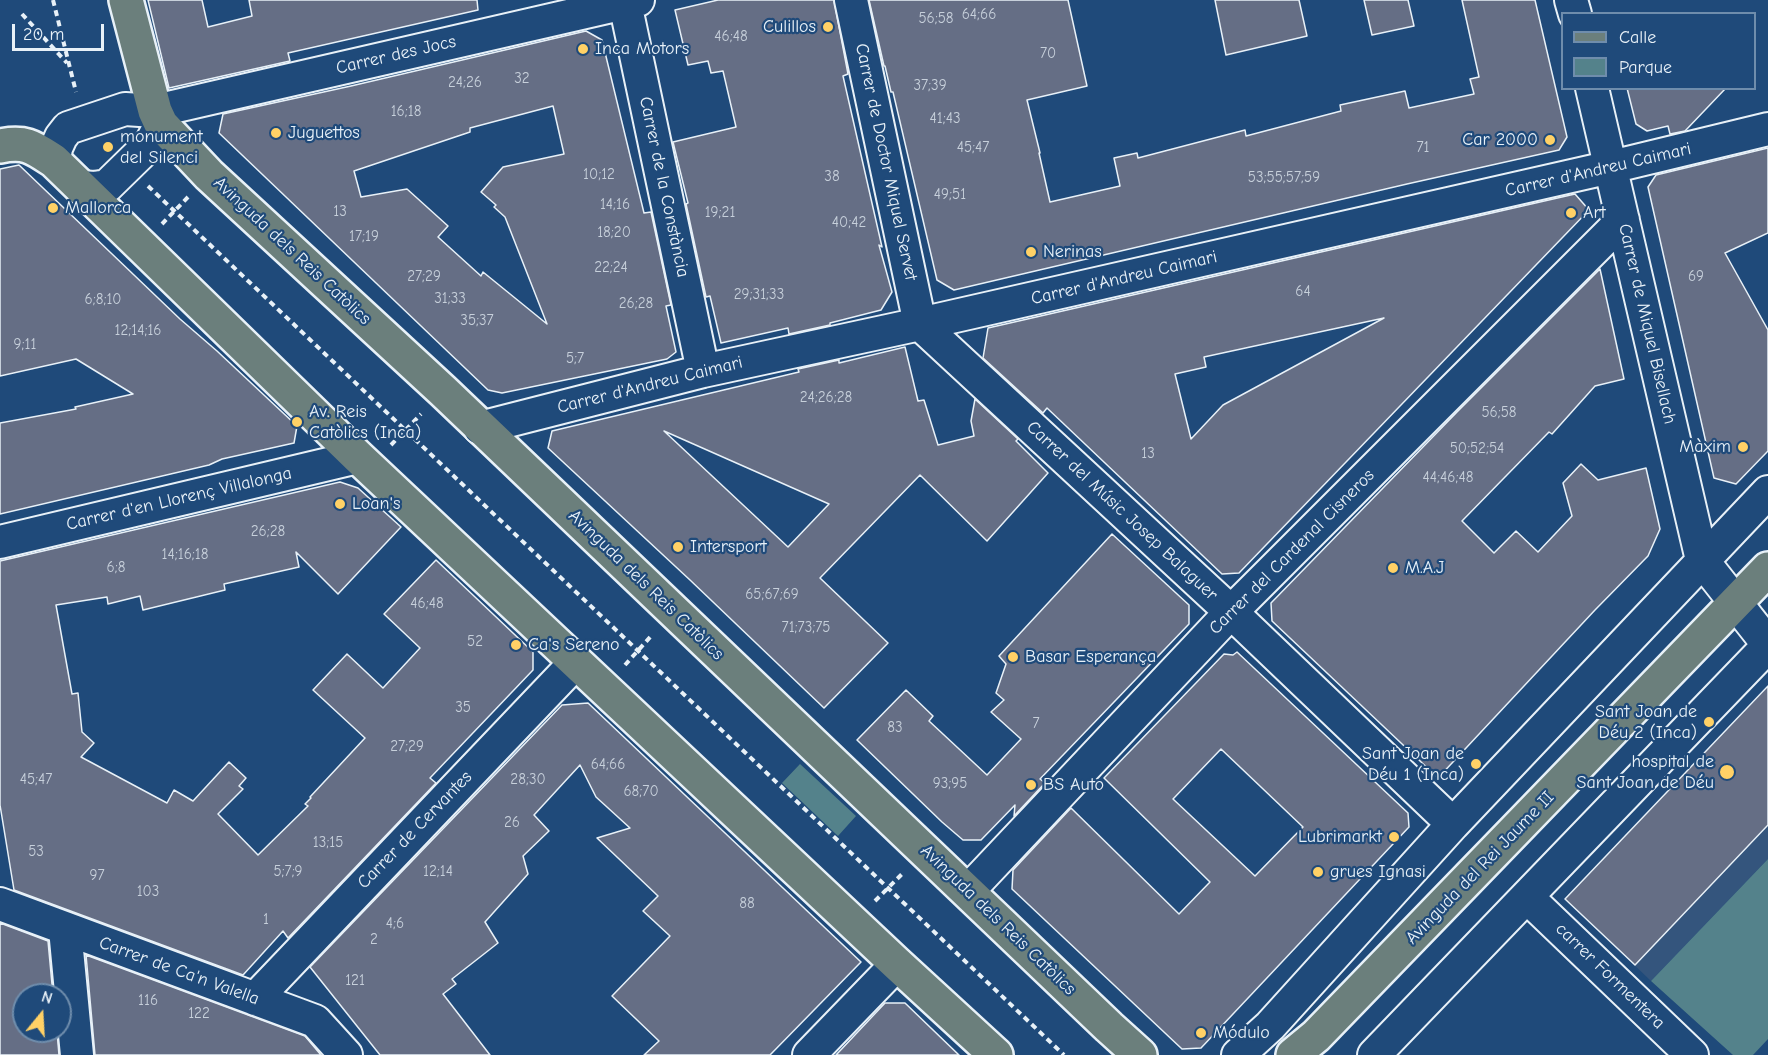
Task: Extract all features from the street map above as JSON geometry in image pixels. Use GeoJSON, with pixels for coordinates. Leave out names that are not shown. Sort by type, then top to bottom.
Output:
{"type":"FeatureCollection","features":[{"type":"Feature","properties":{"kind":"main road"},"geometry":{"type":"LineString","coordinates":[[126,0],[158,118]]}},
{"type":"Feature","properties":{"kind":"main road","name":"Avinguda dels Reis Catòlics"},"geometry":{"type":"LineString","coordinates":[[158,118],[209,175],[443,391],[926,850],[1123,1048]]}},
{"type":"Feature","properties":{"kind":"main road"},"geometry":{"type":"LineString","coordinates":[[0,146],[16,143],[34,147],[54,161],[364,462],[996,1055]]}},
{"type":"Feature","properties":{"kind":"main road","name":"Avinguda del Rei Jaume II"},"geometry":{"type":"LineString","coordinates":[[1305,1049],[1768,569]]}},
{"type":"Feature","properties":{"kind":"street","name":"Carrer de Doctor Miquel Servet"},"geometry":{"type":"LineString","coordinates":[[851,0],[920,324]]}},
{"type":"Feature","properties":{"kind":"street","name":"Carrer des Jocs"},"geometry":{"type":"LineString","coordinates":[[54,161],[56,148],[68,128],[125,109],[158,118],[631,1]]}},
{"type":"Feature","properties":{"kind":"street","name":"Carrer de la Constància"},"geometry":{"type":"LineString","coordinates":[[631,1],[703,371]]}},
{"type":"Feature","properties":{"kind":"street","name":"Carrer de Miquel Bisellach"},"geometry":{"type":"LineString","coordinates":[[1593,90],[1702,560]]}},
{"type":"Feature","properties":{"kind":"street"},"geometry":{"type":"LineString","coordinates":[[81,187],[107,186],[151,143],[158,118]]}},
{"type":"Feature","properties":{"kind":"street","name":"Carrer d'Andreu Caimari"},"geometry":{"type":"LineString","coordinates":[[480,428],[703,371],[1611,167],[1768,129]]}},
{"type":"Feature","properties":{"kind":"street","name":"Carrer del Cardenal Cisneros"},"geometry":{"type":"LineString","coordinates":[[968,891],[1231,612],[1623,220]]}},
{"type":"Feature","properties":{"kind":"street","name":"Carrer del Músic Josep Balaguer"},"geometry":{"type":"LineString","coordinates":[[920,324],[1231,612],[1453,824]]}},
{"type":"Feature","properties":{"kind":"street","name":"Carrer d'en Llorenç Villalonga"},"geometry":{"type":"LineString","coordinates":[[0,542],[364,462]]}},
{"type":"Feature","properties":{"kind":"street"},"geometry":{"type":"LineString","coordinates":[[1238,1055],[1270,1026],[1453,824],[1768,492]]}},
{"type":"Feature","properties":{"kind":"street"},"geometry":{"type":"LineString","coordinates":[[1374,1055],[1768,645],[1702,560]]}},
{"type":"Feature","properties":{"kind":"street","name":"Carrer de Cervantes"},"geometry":{"type":"LineString","coordinates":[[255,999],[576,662]]}},
{"type":"Feature","properties":{"kind":"street","name":"carrer Formentera"},"geometry":{"type":"LineString","coordinates":[[1527,897],[1692,1055]]}},
{"type":"Feature","properties":{"kind":"street","name":"Carrer de Ca'n Valella"},"geometry":{"type":"LineString","coordinates":[[0,904],[315,1021],[346,1055]]}},
{"type":"Feature","properties":{"kind":"street"},"geometry":{"type":"LineString","coordinates":[[65,929],[77,1055]]}},
{"type":"Feature","properties":{"kind":"street"},"geometry":{"type":"LineString","coordinates":[[809,1055],[897,964]]}},
{"type":"Feature","properties":{"kind":"path"},"geometry":{"type":"LineString","coordinates":[[53,0],[85,122]]}},
{"type":"Feature","properties":{"kind":"path"},"geometry":{"type":"LineString","coordinates":[[22,14],[68,64]]}},
{"type":"Feature","properties":{"kind":"path"},"geometry":{"type":"LineString","coordinates":[[128,166],[1064,1055]]}},
{"type":"Feature","properties":{"kind":"path"},"geometry":{"type":"LineString","coordinates":[[141,246],[209,175]]}},
{"type":"Feature","properties":{"kind":"path"},"geometry":{"type":"LineString","coordinates":[[364,462],[405,430],[443,391]]}},
{"type":"Feature","properties":{"kind":"path"},"geometry":{"type":"LineString","coordinates":[[604,688],[673,611]]}},
{"type":"Feature","properties":{"kind":"path"},"geometry":{"type":"LineString","coordinates":[[853,923],[926,850]]}},
{"type":"Feature","properties":{"kind":"shaded area","name":"hospital de Sant Joan de Déu"},"geometry":{"type":"Polygon","coordinates":[[[1768,686],[1768,859],[1651,981],[1565,899],[1768,686]]]}},
{"type":"Feature","properties":{"kind":"green space"},"geometry":{"type":"Polygon","coordinates":[[[800,764],[856,816],[838,836],[782,783],[800,764]]]}},
{"type":"Feature","properties":{"kind":"green space"},"geometry":{"type":"Polygon","coordinates":[[[1768,859],[1768,1039],[1753,1055],[1733,1055],[1651,981],[1768,859]]]}},
{"type":"Feature","properties":{"kind":"building"},"geometry":{"type":"Polygon","coordinates":[[[148,0],[202,0],[208,27],[252,16],[249,0],[477,0],[478,10],[288,53],[290,61],[169,88],[148,0]]]}},
{"type":"Feature","properties":{"kind":"building"},"geometry":{"type":"Polygon","coordinates":[[[718,0],[834,0],[848,74],[843,76],[882,247],[879,245],[892,292],[881,310],[789,334],[788,328],[721,343],[710,296],[706,297],[686,204],[688,203],[673,142],[736,127],[723,71],[711,73],[708,61],[688,65],[675,10],[718,0]]]}},
{"type":"Feature","properties":{"kind":"building"},"geometry":{"type":"Polygon","coordinates":[[[869,0],[1068,0],[1087,86],[1027,100],[1050,202],[1120,186],[1114,158],[1137,153],[1138,158],[1245,130],[1246,136],[1341,111],[1340,105],[1405,91],[1409,108],[1474,94],[1470,79],[1479,77],[1462,0],[1535,0],[1567,137],[1559,150],[954,290],[937,280],[869,0]]]}},
{"type":"Feature","properties":{"kind":"building"},"geometry":{"type":"Polygon","coordinates":[[[1215,0],[1299,0],[1307,36],[1226,55],[1215,0]]]}},
{"type":"Feature","properties":{"kind":"building"},"geometry":{"type":"Polygon","coordinates":[[[1364,0],[1408,0],[1414,26],[1372,35],[1364,0]]]}},
{"type":"Feature","properties":{"kind":"building"},"geometry":{"type":"Polygon","coordinates":[[[586,31],[602,40],[644,213],[651,212],[671,305],[666,306],[676,352],[667,359],[502,393],[488,390],[219,133],[223,114],[586,31]],[[553,106],[470,128],[470,132],[354,171],[361,197],[407,189],[448,226],[438,237],[481,276],[483,272],[547,324],[505,217],[494,207],[496,205],[481,192],[503,167],[564,154],[553,106]]]}},
{"type":"Feature","properties":{"kind":"building"},"geometry":{"type":"Polygon","coordinates":[[[1628,90],[1724,90],[1685,131],[1670,134],[1668,126],[1647,131],[1636,124],[1628,90]]]}},
{"type":"Feature","properties":{"kind":"building"},"geometry":{"type":"Polygon","coordinates":[[[1768,148],[1768,233],[1725,253],[1768,330],[1768,451],[1736,484],[1714,478],[1648,187],[1656,175],[1768,148]]]}},
{"type":"Feature","properties":{"kind":"building"},"geometry":{"type":"Polygon","coordinates":[[[19,165],[180,319],[297,426],[294,443],[0,514],[0,423],[76,409],[75,407],[133,394],[76,359],[0,376],[0,169],[19,165]]]}},
{"type":"Feature","properties":{"kind":"building"},"geometry":{"type":"Polygon","coordinates":[[[1575,194],[1589,210],[1239,573],[1222,574],[1047,408],[1043,413],[983,358],[988,328],[1575,194]],[[1384,318],[1204,357],[1206,367],[1175,374],[1191,439],[1223,405],[1384,318]]]}},
{"type":"Feature","properties":{"kind":"building"},"geometry":{"type":"Polygon","coordinates":[[[1600,269],[1624,379],[1595,386],[1552,434],[1549,432],[1462,521],[1494,553],[1516,531],[1538,552],[1572,516],[1563,483],[1581,464],[1598,480],[1646,468],[1660,529],[1648,556],[1438,778],[1272,621],[1271,603],[1600,269]]]}},
{"type":"Feature","properties":{"kind":"building"},"geometry":{"type":"Polygon","coordinates":[[[905,347],[918,401],[924,400],[938,445],[974,436],[971,421],[975,399],[1018,439],[1016,441],[1048,473],[987,541],[920,475],[820,578],[888,643],[824,708],[548,448],[552,431],[799,372],[798,369],[839,360],[839,363],[905,347]],[[664,431],[788,547],[829,504],[664,431]]]}},
{"type":"Feature","properties":{"kind":"building"},"geometry":{"type":"Polygon","coordinates":[[[340,482],[358,488],[401,527],[338,594],[296,552],[299,567],[224,584],[225,590],[143,610],[140,596],[108,604],[107,597],[56,605],[72,694],[78,693],[82,732],[94,743],[81,757],[167,803],[174,790],[193,801],[229,762],[246,778],[239,786],[243,789],[218,814],[258,855],[308,806],[305,804],[310,797],[365,738],[313,690],[347,654],[383,688],[420,648],[384,614],[436,560],[533,652],[533,670],[430,778],[436,783],[288,938],[283,931],[243,975],[14,890],[0,805],[0,561],[340,482]]]}},
{"type":"Feature","properties":{"kind":"building"},"geometry":{"type":"Polygon","coordinates":[[[1112,534],[1189,605],[1189,624],[1040,779],[1045,783],[1014,816],[1015,805],[981,840],[963,840],[857,740],[906,690],[933,716],[929,721],[987,775],[1021,739],[991,712],[1004,700],[996,693],[1006,664],[999,656],[1112,534]]]}},
{"type":"Feature","properties":{"kind":"building"},"geometry":{"type":"Polygon","coordinates":[[[1237,652],[1408,813],[1409,827],[1201,1048],[1182,1049],[1012,889],[1013,870],[1071,808],[1179,914],[1210,882],[1104,778],[1224,654],[1233,655],[1237,652]],[[1221,749],[1173,799],[1255,876],[1303,827],[1221,749]]]}},
{"type":"Feature","properties":{"kind":"building","name":"hospital de Sant Joan de Déu"},"geometry":{"type":"Polygon","coordinates":[[[1768,686],[1768,825],[1635,965],[1565,899],[1768,686]]]}},
{"type":"Feature","properties":{"kind":"building"},"geometry":{"type":"Polygon","coordinates":[[[588,703],[861,962],[770,1055],[644,1055],[659,1041],[612,996],[670,936],[643,911],[658,896],[597,838],[630,828],[596,797],[580,765],[534,815],[549,831],[523,856],[528,874],[485,922],[498,943],[452,979],[456,984],[443,994],[490,1055],[380,1055],[310,967],[562,705],[588,703]]]}},
{"type":"Feature","properties":{"kind":"building"},"geometry":{"type":"Polygon","coordinates":[[[0,923],[48,941],[52,983],[12,983],[12,1043],[58,1043],[59,1055],[0,1055],[0,923]]]}},
{"type":"Feature","properties":{"kind":"building"},"geometry":{"type":"Polygon","coordinates":[[[86,955],[305,1036],[321,1055],[95,1055],[86,955]]]}},
{"type":"Feature","properties":{"kind":"building"},"geometry":{"type":"Polygon","coordinates":[[[885,1003],[905,1003],[959,1055],[836,1055],[885,1003]]]}},
{"type":"Feature","properties":{"kind":"place","name":"Culillos"},"geometry":{"type":"Point","coordinates":[828,27]}},
{"type":"Feature","properties":{"kind":"place","name":"Inca Motors"},"geometry":{"type":"Point","coordinates":[583,49]}},
{"type":"Feature","properties":{"kind":"place","name":"Juguettos"},"geometry":{"type":"Point","coordinates":[276,133]}},
{"type":"Feature","properties":{"kind":"place","name":"Car 2000"},"geometry":{"type":"Point","coordinates":[1550,140]}},
{"type":"Feature","properties":{"kind":"place","name":"monument del Silenci"},"geometry":{"type":"Point","coordinates":[108,147]}},
{"type":"Feature","properties":{"kind":"place","name":"Mallorca"},"geometry":{"type":"Point","coordinates":[53,208]}},
{"type":"Feature","properties":{"kind":"place","name":"Art"},"geometry":{"type":"Point","coordinates":[1571,213]}},
{"type":"Feature","properties":{"kind":"place","name":"Nerinas"},"geometry":{"type":"Point","coordinates":[1031,252]}},
{"type":"Feature","properties":{"kind":"place","name":"Av. Reis Catòlics (Inca)"},"geometry":{"type":"Point","coordinates":[297,422]}},
{"type":"Feature","properties":{"kind":"place","name":"Màxim"},"geometry":{"type":"Point","coordinates":[1743,447]}},
{"type":"Feature","properties":{"kind":"place","name":"Loan's"},"geometry":{"type":"Point","coordinates":[340,504]}},
{"type":"Feature","properties":{"kind":"place","name":"Intersport"},"geometry":{"type":"Point","coordinates":[678,547]}},
{"type":"Feature","properties":{"kind":"place","name":"M.A.J"},"geometry":{"type":"Point","coordinates":[1393,568]}},
{"type":"Feature","properties":{"kind":"place","name":"Ca's Sereno"},"geometry":{"type":"Point","coordinates":[516,645]}},
{"type":"Feature","properties":{"kind":"place","name":"Basar Esperança"},"geometry":{"type":"Point","coordinates":[1013,657]}},
{"type":"Feature","properties":{"kind":"place","name":"Sant Joan de Déu 2 (Inca)"},"geometry":{"type":"Point","coordinates":[1709,722]}},
{"type":"Feature","properties":{"kind":"place","name":"Sant Joan de Déu 1 (Inca)"},"geometry":{"type":"Point","coordinates":[1476,764]}},
{"type":"Feature","properties":{"kind":"place","name":"hospital de Sant Joan de Déu"},"geometry":{"type":"Point","coordinates":[1727,772]}},
{"type":"Feature","properties":{"kind":"place","name":"BS Auto"},"geometry":{"type":"Point","coordinates":[1031,785]}},
{"type":"Feature","properties":{"kind":"place","name":"Lubrimarkt"},"geometry":{"type":"Point","coordinates":[1394,837]}},
{"type":"Feature","properties":{"kind":"place","name":"grues Ignasi"},"geometry":{"type":"Point","coordinates":[1318,872]}},
{"type":"Feature","properties":{"kind":"place","name":"Módulo"},"geometry":{"type":"Point","coordinates":[1201,1033]}}]}
